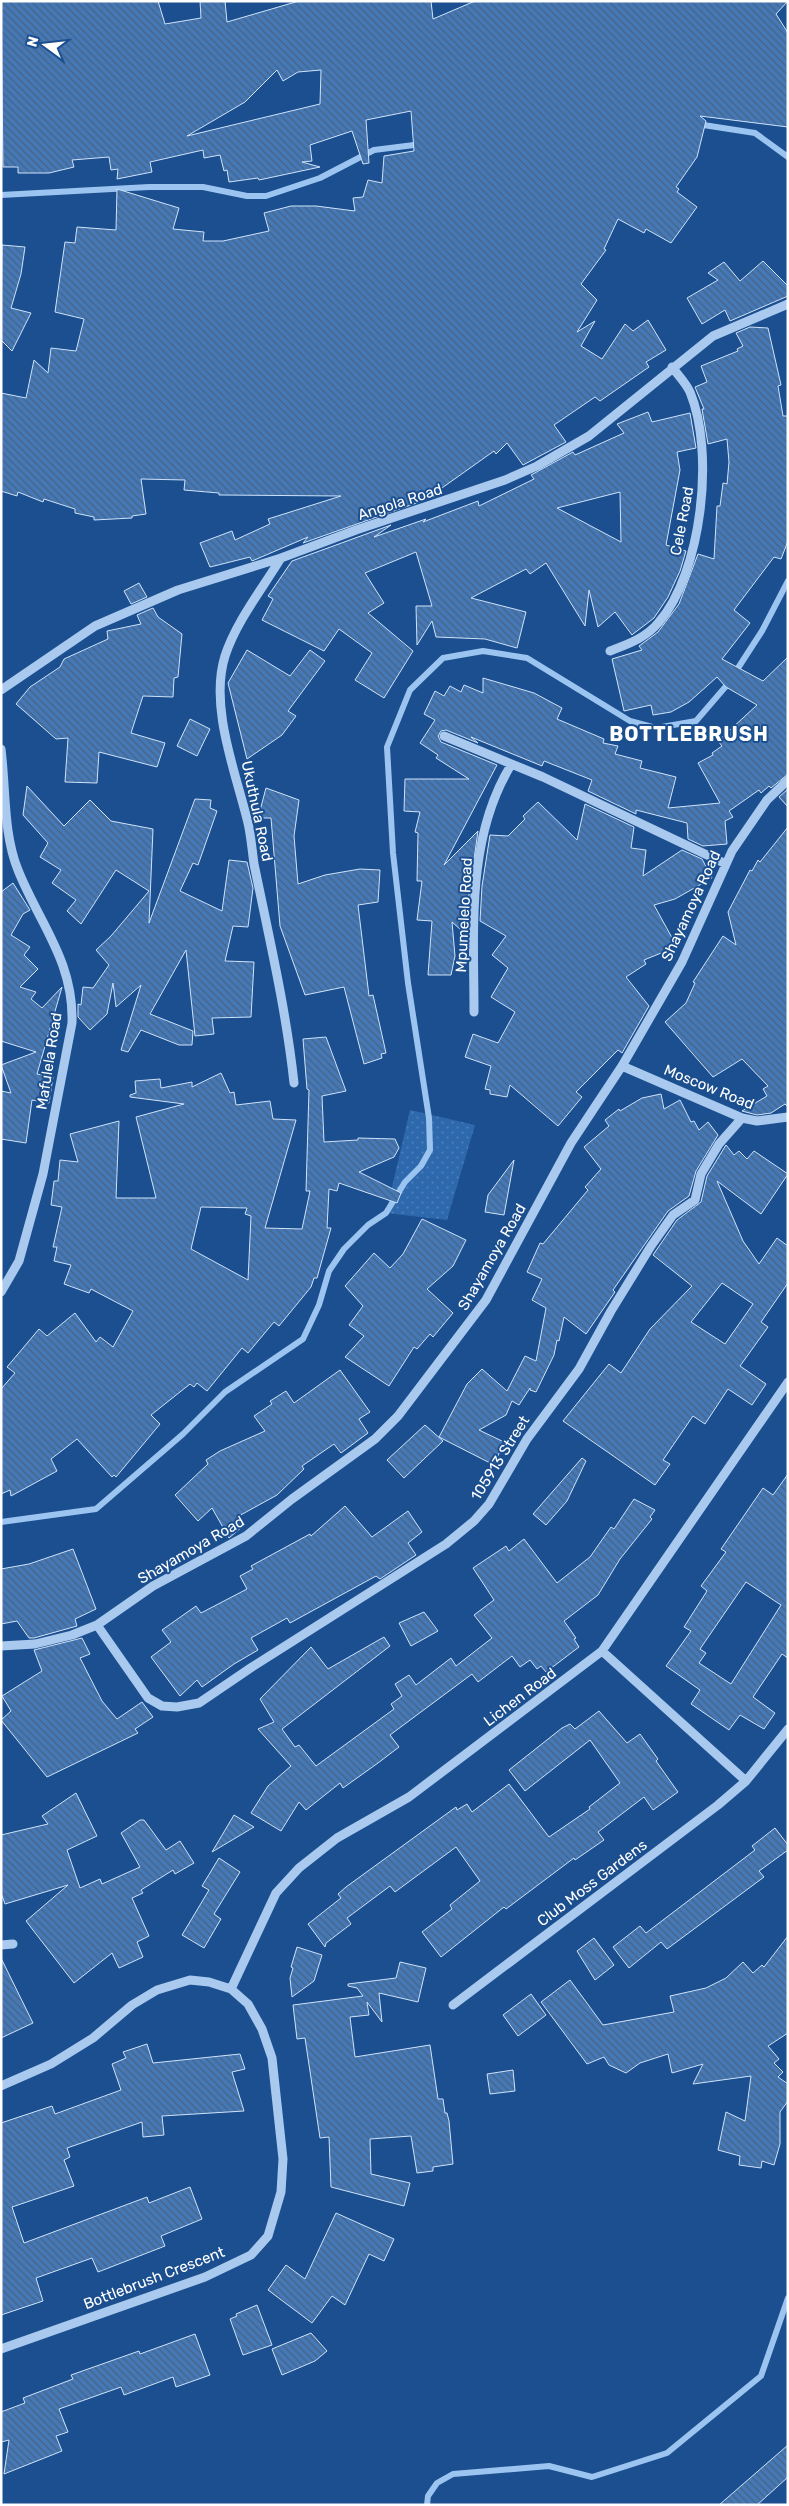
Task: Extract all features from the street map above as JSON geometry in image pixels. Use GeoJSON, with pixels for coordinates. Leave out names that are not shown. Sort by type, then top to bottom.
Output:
{"type":"FeatureCollection","features":[{"type":"Feature","properties":{"kind":"street","name":"Angola Road"},"geometry":{"type":"LineString","coordinates":[[1,690],[95,626],[178,590],[281,558],[505,480],[537,466],[588,436],[712,336],[788,304]]}},
{"type":"Feature","properties":{"kind":"street","name":"Cele Road"},"geometry":{"type":"LineString","coordinates":[[610,651],[642,638],[659,622],[678,588],[695,536],[703,488],[704,452],[698,419],[689,390],[672,367]]}},
{"type":"Feature","properties":{"kind":"street","name":"Ukuthula Road"},"geometry":{"type":"LineString","coordinates":[[281,558],[231,641],[224,657],[220,684],[227,737],[248,825],[285,1012],[294,1083]]}},
{"type":"Feature","properties":{"kind":"street"},"geometry":{"type":"LineString","coordinates":[[444,736],[543,777],[726,864]]}},
{"type":"Feature","properties":{"kind":"street","name":"Mafulela Road"},"geometry":{"type":"LineString","coordinates":[[1,749],[10,844],[18,870],[58,949],[72,1003],[72,1023],[43,1174],[19,1261],[1,1292]]}},
{"type":"Feature","properties":{"kind":"street","name":"Mpumelelo Road"},"geometry":{"type":"LineString","coordinates":[[474,1012],[474,926],[477,876],[484,829],[496,793],[511,765]]}},
{"type":"Feature","properties":{"kind":"street","name":"Shayamoya Road"},"geometry":{"type":"LineString","coordinates":[[1,1646],[35,1644],[72,1635],[97,1625],[154,1586],[246,1536],[292,1499],[375,1439],[398,1416],[486,1300],[571,1143],[622,1066],[682,962],[726,864],[747,826],[767,800],[788,780]]}},
{"type":"Feature","properties":{"kind":"street","name":"Moscow Road"},"geometry":{"type":"LineString","coordinates":[[622,1066],[742,1118],[757,1122],[788,1117]]}},
{"type":"Feature","properties":{"kind":"street","name":"105913 Street"},"geometry":{"type":"LineString","coordinates":[[97,1625],[148,1698],[162,1706],[177,1707],[199,1703],[252,1666],[446,1544],[474,1521],[489,1504],[527,1439],[579,1369],[651,1246],[673,1215],[695,1200],[701,1174],[719,1144],[742,1118]]}},
{"type":"Feature","properties":{"kind":"street","name":"Lichen Road"},"geometry":{"type":"LineString","coordinates":[[231,1989],[276,1893],[299,1868],[337,1838],[409,1797],[602,1651],[788,1382]]}},
{"type":"Feature","properties":{"kind":"street"},"geometry":{"type":"LineString","coordinates":[[602,1651],[746,1781]]}},
{"type":"Feature","properties":{"kind":"street","name":"Club Moss Gardens"},"geometry":{"type":"LineString","coordinates":[[453,2005],[718,1805],[746,1781],[788,1729]]}},
{"type":"Feature","properties":{"kind":"street"},"geometry":{"type":"LineString","coordinates":[[1,1945],[13,1944]]}},
{"type":"Feature","properties":{"kind":"street","name":"Bottlebrush Crescent"},"geometry":{"type":"LineString","coordinates":[[1,2086],[51,2064],[93,2038],[132,2005],[157,1990],[190,1980],[209,1982],[231,1989],[248,2004],[262,2030],[272,2058],[283,2159],[281,2192],[268,2236],[251,2255],[205,2276],[1,2349]]}},
{"type":"Feature","properties":{"kind":"shaded area"},"geometry":{"type":"Polygon","coordinates":[[[410,1110],[475,1125],[447,1220],[386,1213],[410,1110]]]}},
{"type":"Feature","properties":{"kind":"building"},"geometry":{"type":"Polygon","coordinates":[[[1,1],[158,1],[165,24],[201,18],[200,1],[225,1],[227,22],[299,1],[431,1],[433,19],[475,1],[788,1],[776,14],[788,33],[788,127],[700,116],[706,121],[697,157],[676,187],[679,189],[677,192],[697,207],[671,243],[646,229],[644,233],[618,219],[604,249],[606,250],[581,284],[597,300],[577,332],[595,321],[581,346],[602,359],[625,324],[633,331],[648,320],[666,350],[646,362],[649,367],[600,401],[595,397],[554,425],[566,442],[523,465],[507,443],[496,454],[494,451],[425,500],[303,543],[308,537],[252,561],[250,557],[210,567],[200,543],[232,531],[235,540],[270,524],[268,519],[341,496],[219,495],[219,493],[184,490],[185,480],[141,479],[146,514],[132,516],[132,518],[94,520],[94,517],[75,513],[75,509],[44,499],[43,502],[18,492],[17,496],[1,491],[1,393],[26,398],[34,360],[48,373],[51,348],[76,351],[84,319],[55,312],[65,242],[75,243],[77,227],[116,230],[117,189],[179,208],[173,229],[204,232],[203,241],[223,241],[269,231],[264,213],[291,206],[316,206],[355,211],[353,198],[363,197],[368,180],[382,183],[384,156],[414,151],[411,111],[366,120],[369,163],[363,164],[352,131],[310,145],[312,161],[302,162],[320,167],[259,180],[258,178],[229,182],[227,170],[224,171],[220,155],[204,158],[203,150],[150,162],[152,172],[117,179],[118,169],[111,170],[109,157],[72,160],[74,167],[49,173],[18,173],[18,167],[3,167],[1,1]],[[277,70],[245,102],[187,136],[320,104],[321,70],[298,72],[283,81],[277,70]]]}},
{"type":"Feature","properties":{"kind":"building"},"geometry":{"type":"Polygon","coordinates":[[[2,245],[25,247],[21,274],[11,308],[31,313],[12,351],[1,340],[2,245]]]}},
{"type":"Feature","properties":{"kind":"building"},"geometry":{"type":"Polygon","coordinates":[[[763,261],[788,286],[788,296],[730,321],[725,310],[702,324],[687,298],[718,280],[708,273],[724,262],[740,281],[763,261]]]}},
{"type":"Feature","properties":{"kind":"building"},"geometry":{"type":"Polygon","coordinates":[[[750,327],[768,328],[781,385],[778,386],[783,416],[788,416],[788,541],[781,559],[774,557],[734,610],[750,623],[722,659],[763,681],[788,657],[788,774],[771,788],[769,786],[761,793],[759,790],[729,811],[733,817],[725,821],[727,844],[703,846],[688,839],[687,823],[636,810],[636,814],[588,791],[592,780],[544,761],[542,766],[471,737],[478,743],[446,730],[441,731],[438,736],[441,742],[497,765],[444,865],[478,831],[465,924],[462,924],[461,930],[452,922],[455,956],[451,975],[428,975],[432,921],[417,920],[422,881],[417,881],[418,833],[415,832],[420,812],[404,811],[405,779],[469,779],[436,758],[438,755],[420,743],[435,720],[424,714],[435,691],[444,696],[450,686],[461,692],[464,685],[483,693],[483,678],[534,693],[562,708],[557,719],[604,739],[603,743],[618,746],[615,754],[642,761],[640,768],[676,777],[668,808],[720,803],[698,763],[713,755],[712,753],[722,746],[718,741],[757,705],[726,687],[717,677],[689,702],[671,712],[653,715],[651,705],[624,711],[612,659],[642,650],[639,646],[658,632],[679,604],[698,554],[714,559],[717,506],[720,506],[723,483],[727,484],[729,462],[727,439],[708,444],[702,409],[704,409],[695,387],[707,382],[701,366],[738,351],[737,349],[743,346],[736,333],[750,327]]]}},
{"type":"Feature","properties":{"kind":"building"},"geometry":{"type":"Polygon","coordinates":[[[648,412],[652,422],[690,413],[696,448],[677,452],[680,470],[666,545],[686,551],[680,571],[668,597],[654,618],[632,635],[615,612],[598,627],[589,590],[585,626],[546,563],[530,574],[526,569],[471,598],[526,612],[517,648],[485,639],[436,637],[432,621],[417,645],[416,606],[432,606],[416,552],[365,573],[384,603],[368,613],[413,651],[384,698],[355,680],[372,653],[339,629],[324,651],[262,620],[273,599],[268,596],[292,561],[391,525],[374,537],[426,519],[423,522],[478,501],[479,506],[534,479],[531,475],[573,452],[575,455],[624,433],[617,424],[648,412]],[[620,492],[557,508],[621,542],[620,492]]]}},
{"type":"Feature","properties":{"kind":"building"},"geometry":{"type":"Polygon","coordinates":[[[139,583],[147,597],[131,604],[124,591],[139,583]]]}},
{"type":"Feature","properties":{"kind":"building"},"geometry":{"type":"Polygon","coordinates":[[[153,608],[158,617],[182,634],[178,677],[174,678],[173,697],[143,696],[131,733],[165,743],[157,767],[99,752],[97,783],[65,782],[68,738],[56,739],[16,704],[30,687],[60,667],[64,659],[108,639],[107,631],[141,624],[137,615],[153,608]]]}},
{"type":"Feature","properties":{"kind":"building"},"geometry":{"type":"Polygon","coordinates":[[[247,650],[290,676],[310,650],[325,661],[288,711],[296,716],[282,735],[247,759],[228,683],[247,650]]]}},
{"type":"Feature","properties":{"kind":"building"},"geometry":{"type":"Polygon","coordinates":[[[190,719],[210,729],[197,756],[177,746],[190,719]]]}},
{"type":"Feature","properties":{"kind":"building"},"geometry":{"type":"Polygon","coordinates":[[[27,786],[64,826],[90,800],[111,821],[153,829],[149,923],[195,799],[211,800],[210,808],[217,811],[198,865],[193,863],[180,891],[222,911],[229,860],[247,862],[253,888],[248,927],[233,926],[225,961],[254,962],[251,1017],[212,1018],[214,1034],[195,1036],[186,950],[150,1014],[193,1031],[192,1045],[179,1045],[141,1030],[128,1052],[121,1050],[141,985],[116,1007],[113,983],[107,1014],[90,1030],[78,1017],[78,1004],[81,1005],[83,987],[93,988],[109,965],[96,950],[111,936],[149,891],[116,870],[81,924],[67,911],[76,900],[52,883],[61,870],[40,857],[48,843],[23,815],[27,786]]]}},
{"type":"Feature","properties":{"kind":"building"},"geometry":{"type":"Polygon","coordinates":[[[266,788],[299,800],[294,836],[298,884],[325,875],[360,869],[380,870],[378,902],[358,905],[369,996],[373,995],[386,1053],[381,1054],[382,1058],[364,1064],[344,987],[305,995],[280,926],[271,818],[258,818],[266,788]]]}},
{"type":"Feature","properties":{"kind":"building"},"geometry":{"type":"Polygon","coordinates":[[[788,789],[788,807],[779,797],[788,789]]]}},
{"type":"Feature","properties":{"kind":"building"},"geometry":{"type":"Polygon","coordinates":[[[538,802],[577,840],[585,804],[634,827],[631,848],[646,850],[643,876],[682,850],[702,859],[712,878],[675,899],[654,905],[676,945],[664,947],[666,951],[644,960],[646,964],[626,977],[649,1006],[622,1053],[618,1050],[576,1092],[582,1097],[558,1126],[510,1085],[507,1097],[490,1094],[490,1090],[485,1089],[491,1066],[465,1057],[473,1034],[498,1043],[515,1012],[491,997],[508,968],[492,955],[506,936],[480,921],[482,886],[490,835],[508,836],[525,819],[523,816],[538,802]]]}},
{"type":"Feature","properties":{"kind":"building"},"geometry":{"type":"Polygon","coordinates":[[[788,827],[788,1107],[785,1104],[771,1113],[757,1115],[742,1111],[767,1096],[763,1089],[768,1086],[742,1059],[713,1077],[665,1022],[686,1003],[695,983],[693,982],[723,936],[736,945],[728,912],[750,870],[752,871],[758,860],[760,862],[788,827]]]}},
{"type":"Feature","properties":{"kind":"building"},"geometry":{"type":"Polygon","coordinates":[[[13,883],[30,910],[23,914],[11,935],[30,947],[24,955],[38,969],[20,987],[36,992],[31,999],[42,1008],[62,987],[37,1074],[53,1077],[49,1103],[32,1100],[26,1143],[1,1139],[1,1091],[11,1093],[1,1065],[36,1052],[1,1041],[1,892],[13,883]]]}},
{"type":"Feature","properties":{"kind":"building"},"geometry":{"type":"Polygon","coordinates":[[[326,1037],[346,1091],[322,1096],[324,1142],[358,1140],[358,1138],[395,1139],[399,1148],[394,1157],[359,1172],[401,1193],[397,1203],[339,1183],[337,1191],[329,1189],[327,1228],[331,1228],[317,1278],[314,1278],[311,1287],[279,1326],[274,1322],[248,1353],[242,1348],[207,1391],[197,1383],[194,1387],[190,1384],[151,1415],[160,1424],[116,1477],[114,1475],[112,1477],[77,1439],[51,1459],[57,1471],[11,1496],[10,1490],[1,1494],[1,1389],[15,1373],[7,1367],[39,1329],[47,1336],[75,1313],[96,1342],[100,1337],[113,1347],[133,1311],[91,1289],[89,1293],[64,1284],[71,1265],[54,1261],[57,1247],[53,1247],[62,1207],[51,1205],[54,1181],[58,1181],[60,1160],[78,1162],[70,1134],[119,1121],[116,1198],[156,1198],[136,1117],[184,1104],[130,1097],[130,1095],[136,1093],[135,1081],[160,1079],[161,1088],[192,1082],[192,1087],[221,1073],[230,1093],[234,1092],[236,1105],[270,1101],[273,1119],[296,1120],[265,1228],[302,1229],[310,1191],[306,1191],[309,1090],[307,1089],[303,1039],[326,1037]],[[201,1207],[191,1249],[248,1280],[251,1216],[245,1214],[247,1208],[201,1207]]]}},
{"type":"Feature","properties":{"kind":"building"},"geometry":{"type":"Polygon","coordinates":[[[661,1094],[664,1109],[680,1100],[691,1122],[694,1121],[699,1130],[708,1122],[718,1135],[696,1171],[689,1196],[668,1211],[613,1290],[615,1292],[586,1334],[564,1317],[554,1355],[536,1392],[530,1390],[530,1388],[519,1405],[512,1401],[506,1415],[479,1430],[504,1442],[494,1465],[439,1437],[467,1384],[482,1369],[507,1391],[525,1356],[536,1361],[546,1308],[532,1300],[542,1279],[527,1272],[540,1243],[543,1244],[588,1190],[585,1187],[601,1169],[584,1147],[609,1126],[605,1120],[619,1109],[620,1111],[642,1098],[661,1094]]]}},
{"type":"Feature","properties":{"kind":"building"},"geometry":{"type":"Polygon","coordinates":[[[726,1145],[734,1155],[739,1151],[747,1159],[754,1151],[788,1174],[761,1214],[717,1181],[743,1241],[759,1264],[777,1238],[788,1246],[788,1283],[761,1322],[768,1327],[740,1366],[766,1384],[752,1405],[728,1389],[705,1424],[693,1416],[663,1460],[670,1464],[655,1485],[563,1421],[609,1364],[621,1373],[650,1329],[692,1286],[653,1255],[677,1220],[701,1202],[707,1176],[726,1145]],[[722,1283],[691,1322],[725,1344],[753,1304],[722,1283]]]}},
{"type":"Feature","properties":{"kind":"building"},"geometry":{"type":"Polygon","coordinates":[[[514,1160],[504,1215],[485,1212],[488,1195],[514,1160]]]}},
{"type":"Feature","properties":{"kind":"building"},"geometry":{"type":"Polygon","coordinates":[[[422,1219],[466,1240],[453,1266],[427,1289],[453,1313],[433,1337],[430,1334],[417,1349],[414,1347],[389,1386],[345,1357],[364,1336],[349,1325],[363,1306],[345,1286],[374,1253],[390,1268],[403,1254],[422,1219]]]}},
{"type":"Feature","properties":{"kind":"building"},"geometry":{"type":"Polygon","coordinates":[[[340,1370],[370,1412],[359,1419],[368,1433],[341,1453],[334,1444],[302,1466],[304,1469],[277,1495],[237,1517],[242,1527],[229,1538],[212,1508],[198,1521],[175,1495],[208,1464],[206,1460],[220,1451],[265,1431],[254,1416],[272,1404],[270,1401],[286,1391],[294,1403],[340,1370]]]}},
{"type":"Feature","properties":{"kind":"building"},"geometry":{"type":"Polygon","coordinates":[[[425,1425],[443,1441],[404,1478],[387,1460],[425,1425]]]}},
{"type":"Feature","properties":{"kind":"building"},"geometry":{"type":"Polygon","coordinates":[[[582,1458],[586,1461],[567,1501],[546,1525],[533,1514],[582,1458]]]}},
{"type":"Feature","properties":{"kind":"building"},"geometry":{"type":"Polygon","coordinates":[[[788,1474],[788,1658],[782,1654],[753,1697],[775,1713],[764,1729],[740,1715],[729,1730],[691,1704],[700,1690],[666,1666],[691,1631],[684,1627],[707,1591],[701,1586],[726,1552],[721,1549],[763,1488],[773,1495],[788,1474]],[[746,1582],[700,1649],[706,1653],[699,1663],[731,1684],[781,1605],[746,1582]]]}},
{"type":"Feature","properties":{"kind":"building"},"geometry":{"type":"Polygon","coordinates":[[[634,1499],[655,1510],[650,1517],[652,1519],[620,1559],[598,1595],[564,1621],[576,1638],[574,1639],[579,1647],[546,1672],[541,1666],[537,1669],[530,1660],[520,1667],[512,1656],[478,1682],[472,1674],[390,1735],[399,1747],[378,1763],[343,1788],[340,1783],[306,1810],[299,1802],[281,1831],[251,1813],[268,1786],[291,1766],[258,1729],[274,1722],[260,1699],[311,1647],[328,1669],[384,1637],[390,1646],[282,1729],[295,1747],[299,1745],[316,1766],[394,1709],[391,1704],[402,1696],[395,1684],[409,1675],[416,1685],[451,1658],[456,1666],[492,1638],[474,1615],[494,1600],[473,1568],[506,1546],[509,1551],[524,1539],[557,1583],[590,1557],[611,1527],[614,1529],[634,1499]]]}},
{"type":"Feature","properties":{"kind":"building"},"geometry":{"type":"Polygon","coordinates":[[[345,1506],[372,1537],[408,1511],[422,1532],[408,1543],[416,1555],[380,1579],[376,1576],[290,1623],[287,1618],[251,1638],[258,1650],[234,1664],[202,1687],[197,1680],[180,1696],[151,1657],[171,1642],[162,1630],[196,1606],[201,1613],[247,1589],[240,1576],[253,1569],[251,1566],[310,1534],[311,1536],[345,1506]]]}},
{"type":"Feature","properties":{"kind":"building"},"geometry":{"type":"Polygon","coordinates":[[[73,1549],[96,1609],[75,1619],[77,1626],[34,1638],[29,1638],[17,1621],[1,1624],[1,1569],[29,1564],[73,1549]]]}},
{"type":"Feature","properties":{"kind":"building"},"geometry":{"type":"Polygon","coordinates":[[[424,1612],[438,1631],[411,1646],[399,1623],[424,1612]]]}},
{"type":"Feature","properties":{"kind":"building"},"geometry":{"type":"Polygon","coordinates":[[[82,1638],[90,1654],[80,1658],[102,1701],[117,1719],[142,1702],[153,1717],[135,1729],[138,1733],[47,1777],[1,1720],[11,1711],[2,1696],[42,1671],[34,1650],[82,1638]]]}},
{"type":"Feature","properties":{"kind":"building"},"geometry":{"type":"Polygon","coordinates":[[[599,1711],[627,1743],[640,1734],[678,1792],[653,1810],[644,1797],[598,1832],[604,1840],[575,1860],[574,1858],[506,1909],[504,1907],[441,1957],[422,1932],[452,1909],[450,1905],[480,1881],[456,1847],[395,1892],[390,1886],[347,1918],[351,1924],[326,1943],[325,1947],[308,1924],[341,1898],[338,1894],[346,1887],[456,1807],[457,1810],[467,1804],[472,1812],[509,1784],[549,1837],[590,1809],[589,1807],[620,1783],[590,1740],[525,1791],[509,1770],[562,1728],[570,1724],[575,1729],[599,1711]]]}},
{"type":"Feature","properties":{"kind":"building"},"geometry":{"type":"Polygon","coordinates":[[[76,1793],[97,1836],[67,1850],[80,1888],[100,1879],[102,1884],[140,1867],[121,1833],[140,1820],[144,1820],[166,1850],[180,1841],[194,1863],[175,1874],[173,1870],[141,1890],[143,1893],[132,1898],[149,1936],[137,1942],[143,1957],[119,1968],[112,1953],[74,1983],[26,1921],[68,1885],[5,1904],[1,1893],[1,1835],[48,1824],[42,1816],[76,1793]]]}},
{"type":"Feature","properties":{"kind":"building"},"geometry":{"type":"Polygon","coordinates":[[[234,1815],[254,1827],[212,1852],[234,1815]]]}},
{"type":"Feature","properties":{"kind":"building"},"geometry":{"type":"Polygon","coordinates":[[[775,1828],[788,1845],[788,1850],[759,1871],[764,1877],[667,1949],[661,1942],[629,1968],[613,1947],[640,1926],[646,1933],[755,1850],[752,1846],[775,1828]]]}},
{"type":"Feature","properties":{"kind":"building"},"geometry":{"type":"Polygon","coordinates":[[[219,1858],[240,1872],[214,1914],[221,1919],[204,1948],[182,1935],[209,1890],[202,1886],[219,1858]]]}},
{"type":"Feature","properties":{"kind":"building"},"geometry":{"type":"Polygon","coordinates":[[[788,1936],[788,2033],[768,2046],[779,2059],[774,2063],[783,2072],[778,2077],[788,2084],[788,2101],[780,2112],[780,2144],[774,2165],[762,2161],[761,2168],[739,2165],[740,2156],[718,2150],[726,2112],[745,2121],[751,2076],[693,2084],[703,2064],[672,2073],[668,2054],[640,2063],[626,2073],[609,2065],[604,2057],[587,2064],[541,2002],[570,1980],[603,2025],[674,2012],[670,1996],[706,1988],[726,1978],[743,1962],[753,1973],[762,1965],[764,1967],[788,1936]]]}},
{"type":"Feature","properties":{"kind":"building"},"geometry":{"type":"Polygon","coordinates":[[[594,1938],[614,1965],[595,1980],[577,1951],[594,1938]]]}},
{"type":"Feature","properties":{"kind":"building"},"geometry":{"type":"Polygon","coordinates":[[[297,1947],[322,1955],[314,1981],[292,1997],[290,1978],[293,1968],[291,1967],[297,1947]]]}},
{"type":"Feature","properties":{"kind":"building"},"geometry":{"type":"Polygon","coordinates":[[[1,1958],[33,2023],[1,2038],[1,1958]]]}},
{"type":"Feature","properties":{"kind":"building"},"geometry":{"type":"Polygon","coordinates":[[[400,1962],[426,1968],[418,2002],[379,1993],[382,2022],[367,2002],[369,2015],[350,2017],[355,2057],[430,2045],[438,2099],[443,2099],[445,2113],[447,2113],[449,2121],[453,2164],[433,2167],[433,2171],[417,2173],[411,2136],[370,2139],[371,2174],[410,2183],[404,2206],[331,2187],[329,2137],[320,2138],[305,2038],[297,2039],[293,2005],[363,1996],[357,1988],[348,1986],[348,1984],[396,1978],[400,1962]]]}},
{"type":"Feature","properties":{"kind":"building"},"geometry":{"type":"Polygon","coordinates":[[[531,1994],[546,2015],[518,2036],[503,2015],[531,1994]]]}},
{"type":"Feature","properties":{"kind":"building"},"geometry":{"type":"Polygon","coordinates":[[[147,2044],[153,2063],[240,2054],[245,2069],[232,2072],[244,2111],[162,2116],[164,2135],[143,2137],[142,2122],[67,2148],[70,2157],[64,2160],[74,2186],[12,2207],[24,2243],[147,2197],[149,2203],[190,2187],[202,2219],[161,2236],[165,2246],[98,2272],[92,2258],[36,2278],[43,2301],[1,2315],[1,2123],[52,2106],[55,2114],[121,2090],[112,2064],[126,2058],[123,2052],[147,2044]]]}},
{"type":"Feature","properties":{"kind":"building"},"geometry":{"type":"Polygon","coordinates":[[[513,2070],[515,2091],[490,2094],[487,2074],[513,2070]]]}},
{"type":"Feature","properties":{"kind":"building"},"geometry":{"type":"Polygon","coordinates":[[[336,2213],[394,2239],[384,2261],[369,2254],[345,2305],[332,2296],[312,2323],[268,2290],[286,2265],[305,2279],[336,2213]]]}},
{"type":"Feature","properties":{"kind":"building"},"geometry":{"type":"Polygon","coordinates":[[[257,2305],[272,2345],[243,2355],[230,2319],[237,2316],[236,2314],[257,2305]]]}},
{"type":"Feature","properties":{"kind":"building"},"geometry":{"type":"Polygon","coordinates":[[[311,2333],[327,2351],[315,2361],[282,2375],[272,2349],[311,2333]]]}},
{"type":"Feature","properties":{"kind":"building"},"geometry":{"type":"Polygon","coordinates":[[[195,2334],[210,2375],[176,2387],[173,2377],[124,2395],[121,2387],[59,2409],[68,2432],[56,2436],[62,2451],[4,2474],[9,2440],[1,2442],[1,2412],[25,2403],[23,2398],[73,2379],[71,2375],[139,2351],[140,2354],[195,2334]]]}},
{"type":"Feature","properties":{"kind":"building"},"geometry":{"type":"Polygon","coordinates":[[[788,2445],[788,2477],[757,2505],[719,2505],[788,2445]]]}},
{"type":"Feature","properties":{"kind":"waterway"},"geometry":{"type":"LineString","coordinates":[[697,124],[755,133],[788,157]]}},
{"type":"Feature","properties":{"kind":"waterway"},"geometry":{"type":"LineString","coordinates":[[1,195],[149,187],[203,187],[247,196],[266,196],[320,178],[374,150],[422,144]]}},
{"type":"Feature","properties":{"kind":"waterway"},"geometry":{"type":"LineString","coordinates":[[1,1522],[96,1509],[183,1434],[225,1392],[303,1339],[319,1305],[329,1271],[344,1249],[368,1225],[386,1213],[405,1182],[421,1166],[430,1150],[429,1118],[408,983],[393,853],[387,747],[410,690],[443,658],[483,651],[527,658],[630,721],[656,728],[696,721],[727,685],[762,631],[788,581]]}},
{"type":"Feature","properties":{"kind":"waterway"},"geometry":{"type":"LineString","coordinates":[[427,2505],[428,2496],[437,2483],[453,2474],[549,2466],[592,2477],[667,2453],[761,2376],[788,2298]]}},
{"type":"Feature","properties":{"kind":"district","name":"BOTTLEBRUSH"},"geometry":{"type":"Point","coordinates":[689,734]}}]}
